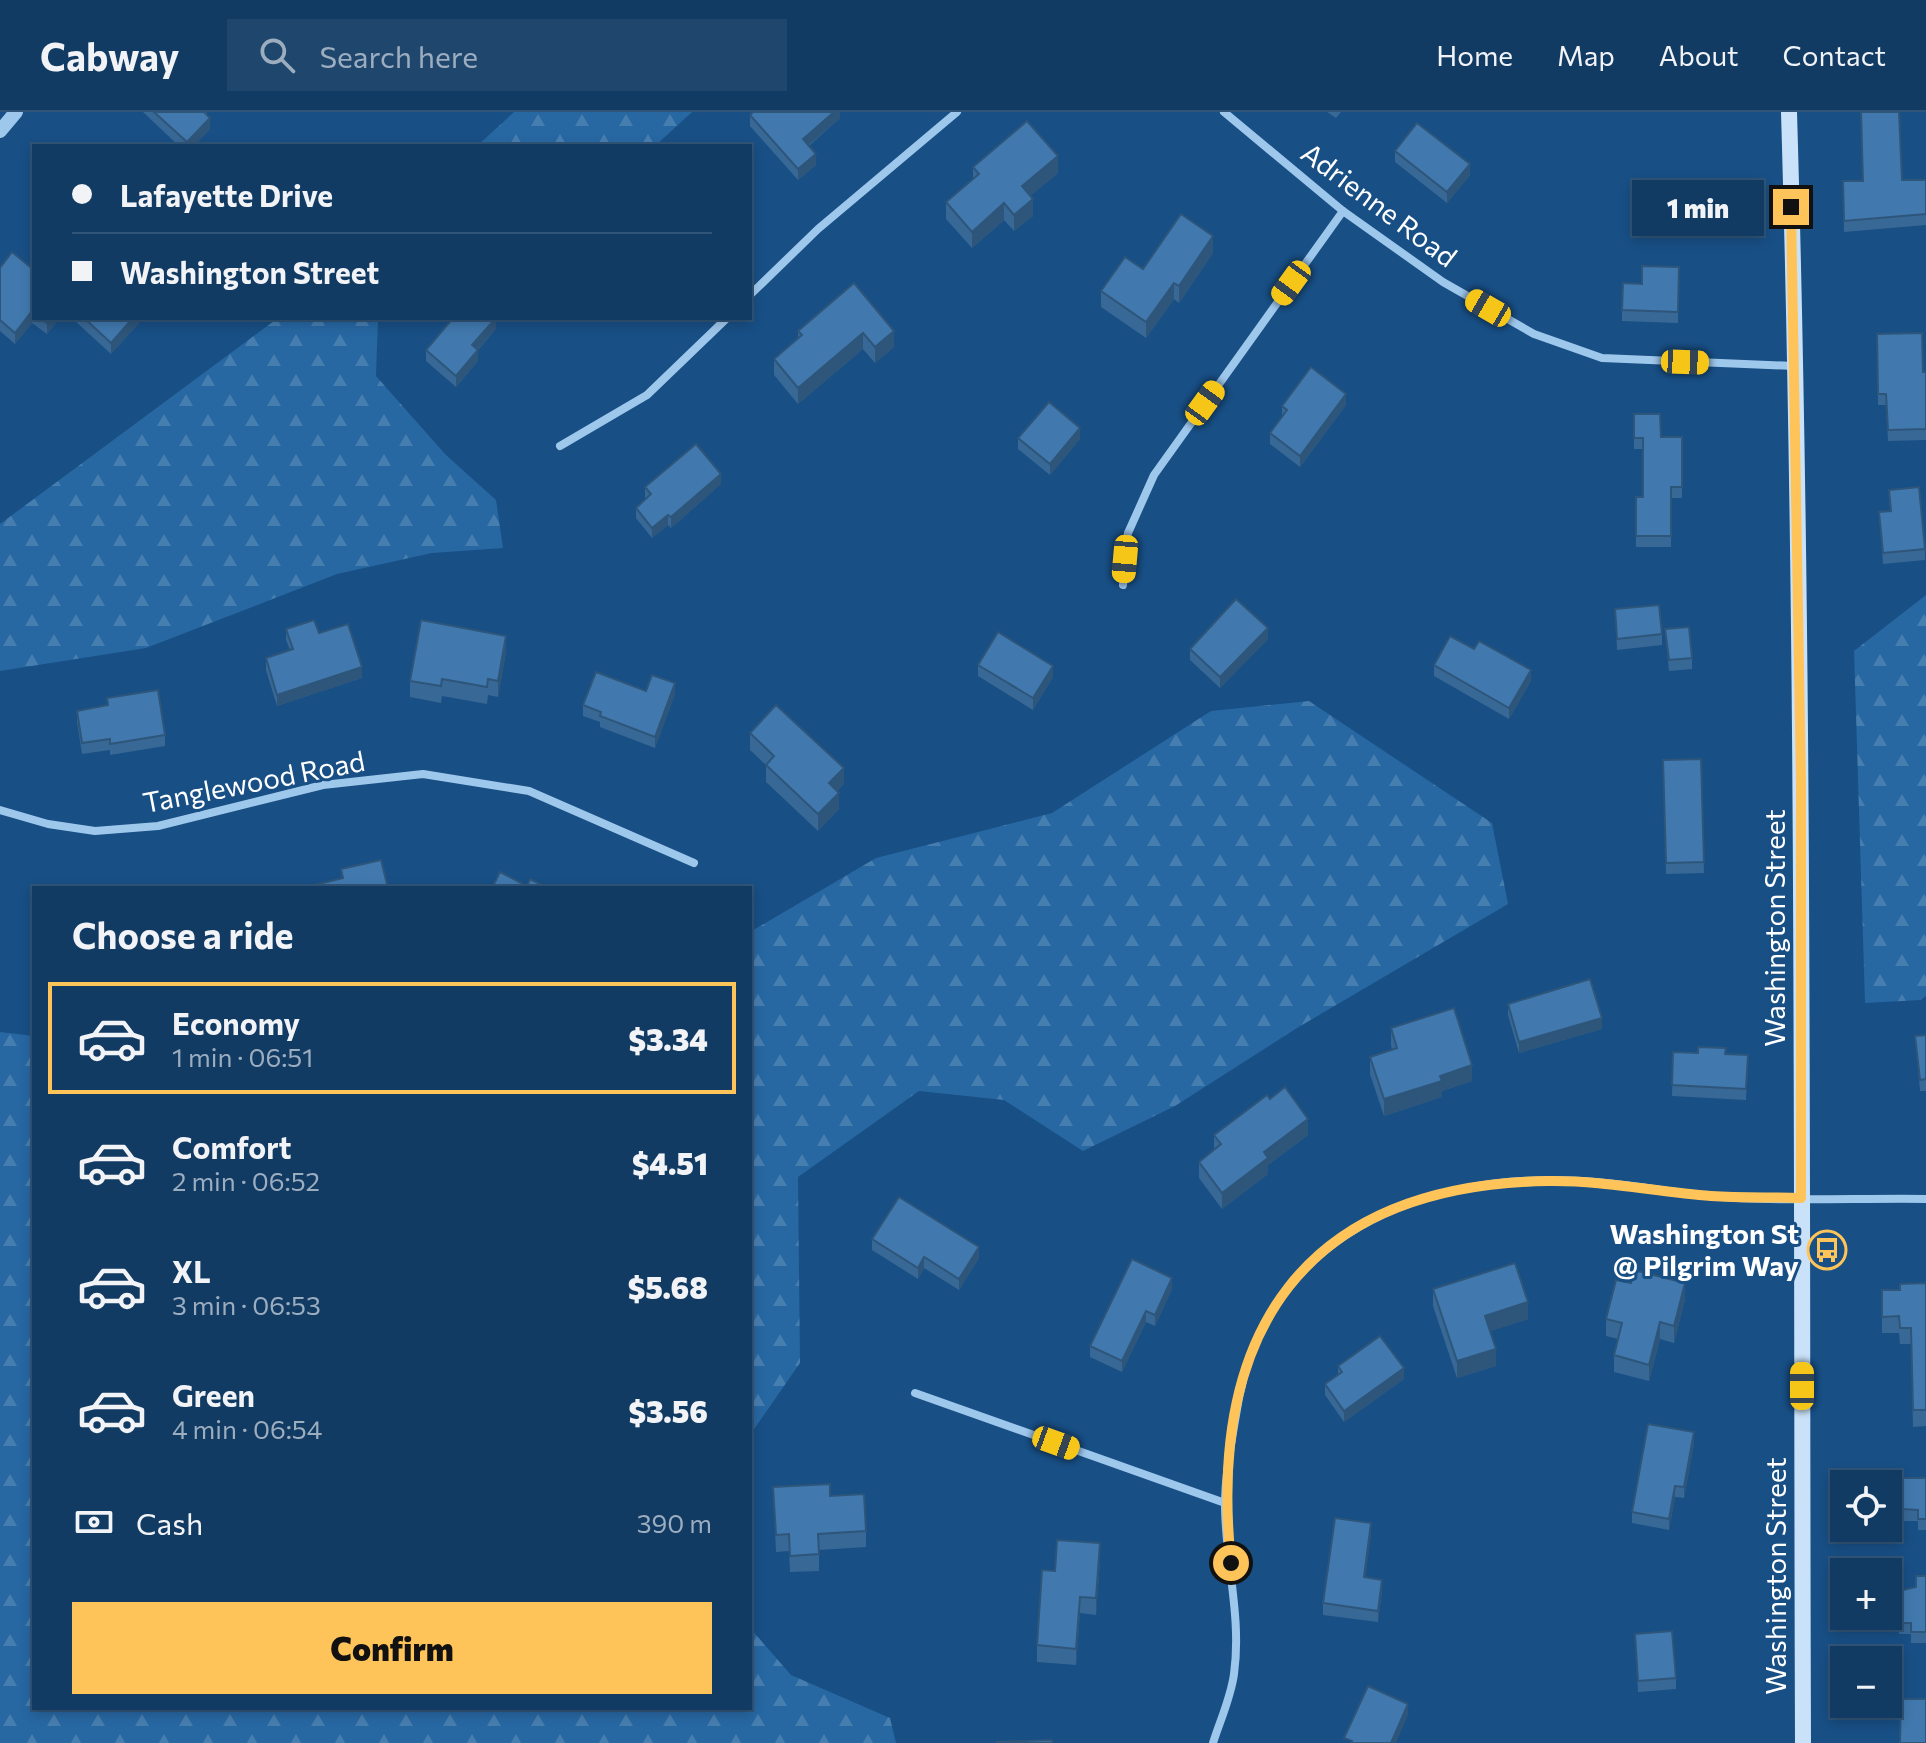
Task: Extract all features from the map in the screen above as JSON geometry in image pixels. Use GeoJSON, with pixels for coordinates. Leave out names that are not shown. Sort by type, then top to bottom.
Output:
{"type":"FeatureCollection","features":[{"type":"Feature","properties":{"kind":"main road","name":"Washington Street"},"geometry":{"type":"LineString","coordinates":[[1789,112],[1796,367],[1803,1743]]}},
{"type":"Feature","properties":{"kind":"street"},"geometry":{"type":"LineString","coordinates":[[0,131],[16,112]]}},
{"type":"Feature","properties":{"kind":"street"},"geometry":{"type":"LineString","coordinates":[[752,293],[818,229],[957,112]]}},
{"type":"Feature","properties":{"kind":"street","name":"Adrienne Road"},"geometry":{"type":"LineString","coordinates":[[1224,112],[1343,211],[1443,282],[1534,334],[1602,358],[1796,367]]}},
{"type":"Feature","properties":{"kind":"street"},"geometry":{"type":"LineString","coordinates":[[1123,585],[1128,533],[1154,475],[1343,211]]}},
{"type":"Feature","properties":{"kind":"street"},"geometry":{"type":"LineString","coordinates":[[560,446],[647,395],[725,320]]}},
{"type":"Feature","properties":{"kind":"street","name":"Tanglewood Road"},"geometry":{"type":"LineString","coordinates":[[0,810],[48,824],[95,831],[158,826],[323,785],[423,774],[529,791],[694,863]]}},
{"type":"Feature","properties":{"kind":"street"},"geometry":{"type":"LineString","coordinates":[[1213,1743],[1234,1675],[1236,1623],[1225,1503],[1245,1364],[1270,1310],[1303,1268],[1349,1231],[1390,1209],[1448,1190],[1504,1183],[1583,1181],[1711,1196],[1926,1199]]}},
{"type":"Feature","properties":{"kind":"street"},"geometry":{"type":"LineString","coordinates":[[915,1393],[1225,1503]]}},
{"type":"Feature","properties":{"kind":"green space"},"geometry":{"type":"Polygon","coordinates":[[[514,112],[692,112],[657,144],[479,144],[514,112]]]}},
{"type":"Feature","properties":{"kind":"green space"},"geometry":{"type":"Polygon","coordinates":[[[275,320],[378,320],[376,376],[446,455],[496,500],[503,548],[432,553],[337,574],[146,648],[0,671],[0,524],[275,320]]]}},
{"type":"Feature","properties":{"kind":"green space"},"geometry":{"type":"Polygon","coordinates":[[[1926,595],[1926,996],[1921,1000],[1865,1003],[1854,651],[1926,595]]]}},
{"type":"Feature","properties":{"kind":"green space"},"geometry":{"type":"Polygon","coordinates":[[[1309,701],[1492,823],[1508,904],[1297,1028],[1175,1106],[1083,1151],[1004,1100],[919,1091],[798,1177],[800,1363],[752,1432],[752,931],[876,858],[1052,813],[1211,711],[1309,701]]]}},
{"type":"Feature","properties":{"kind":"green space"},"geometry":{"type":"Polygon","coordinates":[[[0,1032],[32,1036],[32,1710],[752,1710],[752,1630],[791,1675],[890,1718],[896,1743],[0,1743],[0,1032]]]}},
{"type":"Feature","properties":{"kind":"building"},"geometry":{"type":"Polygon","coordinates":[[[154,112],[204,112],[210,118],[187,142],[154,112]]]}},
{"type":"Feature","properties":{"kind":"building"},"geometry":{"type":"Polygon","coordinates":[[[753,112],[834,112],[803,139],[816,154],[798,169],[750,115],[753,112]]]}},
{"type":"Feature","properties":{"kind":"building"},"geometry":{"type":"Polygon","coordinates":[[[1861,112],[1899,112],[1902,180],[1926,180],[1926,214],[1844,221],[1843,181],[1863,181],[1861,112]]]}},
{"type":"Feature","properties":{"kind":"building"},"geometry":{"type":"Polygon","coordinates":[[[1027,121],[1058,156],[1022,186],[1033,199],[1014,215],[1004,203],[972,232],[946,202],[979,174],[973,167],[1027,121]]]}},
{"type":"Feature","properties":{"kind":"building"},"geometry":{"type":"Polygon","coordinates":[[[1417,123],[1470,164],[1447,192],[1395,151],[1417,123]]]}},
{"type":"Feature","properties":{"kind":"building"},"geometry":{"type":"Polygon","coordinates":[[[1181,214],[1213,236],[1179,286],[1174,283],[1146,322],[1101,291],[1125,257],[1143,269],[1181,214]]]}},
{"type":"Feature","properties":{"kind":"building"},"geometry":{"type":"Polygon","coordinates":[[[12,252],[32,268],[32,311],[15,333],[0,320],[0,268],[12,252]]]}},
{"type":"Feature","properties":{"kind":"building"},"geometry":{"type":"Polygon","coordinates":[[[1642,266],[1679,267],[1678,312],[1622,310],[1623,283],[1642,284],[1642,266]]]}},
{"type":"Feature","properties":{"kind":"building"},"geometry":{"type":"Polygon","coordinates":[[[854,283],[894,331],[875,347],[863,333],[798,388],[774,359],[802,335],[798,331],[854,283]]]}},
{"type":"Feature","properties":{"kind":"building"},"geometry":{"type":"Polygon","coordinates":[[[86,320],[131,320],[111,343],[86,320]]]}},
{"type":"Feature","properties":{"kind":"building"},"geometry":{"type":"Polygon","coordinates":[[[451,320],[494,320],[472,345],[478,350],[456,376],[426,350],[451,320]]]}},
{"type":"Feature","properties":{"kind":"building"},"geometry":{"type":"Polygon","coordinates":[[[1922,333],[1926,429],[1888,430],[1886,394],[1878,394],[1877,334],[1922,333]]]}},
{"type":"Feature","properties":{"kind":"building"},"geometry":{"type":"Polygon","coordinates":[[[1311,367],[1346,394],[1300,456],[1270,433],[1287,410],[1282,406],[1311,367]]]}},
{"type":"Feature","properties":{"kind":"building"},"geometry":{"type":"Polygon","coordinates":[[[1049,402],[1080,428],[1050,464],[1018,438],[1049,402]]]}},
{"type":"Feature","properties":{"kind":"building"},"geometry":{"type":"Polygon","coordinates":[[[1634,414],[1660,414],[1661,437],[1682,437],[1682,487],[1671,487],[1671,536],[1636,536],[1636,497],[1643,497],[1643,438],[1634,438],[1634,414]]]}},
{"type":"Feature","properties":{"kind":"building"},"geometry":{"type":"Polygon","coordinates":[[[696,444],[721,474],[671,517],[668,515],[652,528],[636,508],[651,494],[645,487],[696,444]]]}},
{"type":"Feature","properties":{"kind":"building"},"geometry":{"type":"Polygon","coordinates":[[[1919,487],[1925,549],[1883,553],[1879,512],[1891,511],[1889,490],[1919,487]]]}},
{"type":"Feature","properties":{"kind":"building"},"geometry":{"type":"Polygon","coordinates":[[[1236,599],[1268,628],[1220,677],[1190,649],[1236,599]]]}},
{"type":"Feature","properties":{"kind":"building"},"geometry":{"type":"Polygon","coordinates":[[[1659,605],[1662,634],[1617,639],[1615,609],[1659,605]]]}},
{"type":"Feature","properties":{"kind":"building"},"geometry":{"type":"Polygon","coordinates":[[[314,620],[319,633],[348,624],[362,667],[277,695],[266,658],[293,649],[286,629],[314,620]]]}},
{"type":"Feature","properties":{"kind":"building"},"geometry":{"type":"Polygon","coordinates":[[[421,620],[506,636],[498,681],[488,679],[487,687],[442,679],[441,686],[410,681],[421,620]]]}},
{"type":"Feature","properties":{"kind":"building"},"geometry":{"type":"Polygon","coordinates":[[[1689,627],[1692,658],[1669,660],[1665,629],[1689,627]]]}},
{"type":"Feature","properties":{"kind":"building"},"geometry":{"type":"Polygon","coordinates":[[[998,632],[1053,666],[1033,698],[978,665],[998,632]]]}},
{"type":"Feature","properties":{"kind":"building"},"geometry":{"type":"Polygon","coordinates":[[[1450,636],[1474,649],[1479,641],[1531,670],[1509,708],[1434,665],[1450,636]]]}},
{"type":"Feature","properties":{"kind":"building"},"geometry":{"type":"Polygon","coordinates":[[[596,672],[646,691],[652,675],[675,683],[655,737],[600,716],[601,712],[583,705],[596,672]]]}},
{"type":"Feature","properties":{"kind":"building"},"geometry":{"type":"Polygon","coordinates":[[[158,690],[165,735],[110,744],[110,739],[82,743],[77,711],[108,705],[107,698],[158,690]]]}},
{"type":"Feature","properties":{"kind":"building"},"geometry":{"type":"Polygon","coordinates":[[[776,705],[844,768],[829,783],[839,793],[818,814],[766,765],[774,756],[750,733],[776,705]]]}},
{"type":"Feature","properties":{"kind":"building"},"geometry":{"type":"Polygon","coordinates":[[[1701,759],[1704,862],[1666,863],[1663,760],[1701,759]]]}},
{"type":"Feature","properties":{"kind":"building"},"geometry":{"type":"Polygon","coordinates":[[[381,860],[388,886],[310,886],[343,878],[341,869],[381,860]]]}},
{"type":"Feature","properties":{"kind":"building"},"geometry":{"type":"Polygon","coordinates":[[[500,872],[527,886],[493,886],[500,872]]]}},
{"type":"Feature","properties":{"kind":"building"},"geometry":{"type":"Polygon","coordinates":[[[530,879],[544,886],[527,886],[530,879]]]}},
{"type":"Feature","properties":{"kind":"building"},"geometry":{"type":"Polygon","coordinates":[[[1590,979],[1602,1018],[1519,1042],[1508,1004],[1590,979]]]}},
{"type":"Feature","properties":{"kind":"building"},"geometry":{"type":"Polygon","coordinates":[[[1454,1008],[1472,1065],[1440,1076],[1442,1081],[1384,1099],[1370,1057],[1397,1048],[1391,1028],[1454,1008]]]}},
{"type":"Feature","properties":{"kind":"building"},"geometry":{"type":"Polygon","coordinates":[[[1926,1035],[1926,1079],[1920,1080],[1915,1036],[1926,1035]]]}},
{"type":"Feature","properties":{"kind":"building"},"geometry":{"type":"Polygon","coordinates":[[[1698,1047],[1726,1048],[1725,1054],[1748,1055],[1746,1089],[1672,1085],[1673,1052],[1698,1053],[1698,1047]]]}},
{"type":"Feature","properties":{"kind":"building"},"geometry":{"type":"Polygon","coordinates":[[[1285,1087],[1308,1119],[1264,1152],[1268,1158],[1222,1193],[1199,1162],[1221,1144],[1214,1135],[1267,1095],[1270,1099],[1285,1087]]]}},
{"type":"Feature","properties":{"kind":"building"},"geometry":{"type":"Polygon","coordinates":[[[899,1197],[979,1247],[959,1279],[924,1257],[918,1268],[872,1239],[899,1197]]]}},
{"type":"Feature","properties":{"kind":"building"},"geometry":{"type":"Polygon","coordinates":[[[1132,1259],[1172,1278],[1155,1315],[1146,1311],[1122,1361],[1090,1346],[1132,1259]]]}},
{"type":"Feature","properties":{"kind":"building"},"geometry":{"type":"Polygon","coordinates":[[[1515,1263],[1528,1302],[1485,1316],[1496,1349],[1457,1361],[1433,1289],[1515,1263]]]}},
{"type":"Feature","properties":{"kind":"building"},"geometry":{"type":"Polygon","coordinates":[[[1634,1270],[1685,1283],[1674,1326],[1660,1322],[1649,1365],[1614,1355],[1622,1323],[1606,1319],[1616,1280],[1631,1283],[1634,1270]]]}},
{"type":"Feature","properties":{"kind":"building"},"geometry":{"type":"Polygon","coordinates":[[[1926,1283],[1926,1410],[1913,1410],[1911,1328],[1900,1328],[1899,1316],[1882,1317],[1882,1290],[1900,1290],[1900,1284],[1926,1283]]]}},
{"type":"Feature","properties":{"kind":"building"},"geometry":{"type":"Polygon","coordinates":[[[1380,1336],[1404,1368],[1344,1411],[1325,1384],[1342,1372],[1338,1366],[1380,1336]]]}},
{"type":"Feature","properties":{"kind":"building"},"geometry":{"type":"Polygon","coordinates":[[[1648,1424],[1694,1432],[1684,1487],[1675,1486],[1669,1519],[1632,1512],[1648,1424]]]}},
{"type":"Feature","properties":{"kind":"building"},"geometry":{"type":"Polygon","coordinates":[[[1902,1478],[1926,1478],[1926,1519],[1918,1519],[1918,1510],[1902,1509],[1902,1478]]]}},
{"type":"Feature","properties":{"kind":"building"},"geometry":{"type":"Polygon","coordinates":[[[830,1484],[830,1496],[864,1494],[866,1531],[818,1534],[819,1554],[790,1556],[789,1534],[776,1535],[773,1487],[830,1484]]]}},
{"type":"Feature","properties":{"kind":"building"},"geometry":{"type":"Polygon","coordinates":[[[1335,1518],[1371,1523],[1364,1577],[1382,1580],[1378,1611],[1323,1603],[1335,1518]]]}},
{"type":"Feature","properties":{"kind":"building"},"geometry":{"type":"Polygon","coordinates":[[[1057,1540],[1100,1543],[1096,1598],[1080,1597],[1076,1649],[1037,1645],[1042,1570],[1055,1571],[1057,1540]]]}},
{"type":"Feature","properties":{"kind":"building"},"geometry":{"type":"Polygon","coordinates":[[[1916,1576],[1926,1576],[1926,1632],[1911,1632],[1911,1623],[1902,1623],[1902,1590],[1916,1587],[1916,1576]]]}},
{"type":"Feature","properties":{"kind":"building"},"geometry":{"type":"Polygon","coordinates":[[[1672,1631],[1676,1678],[1638,1681],[1635,1634],[1672,1631]]]}},
{"type":"Feature","properties":{"kind":"building"},"geometry":{"type":"Polygon","coordinates":[[[1368,1686],[1408,1704],[1391,1743],[1351,1743],[1344,1738],[1368,1686]]]}},
{"type":"Feature","properties":{"kind":"building"},"geometry":{"type":"Polygon","coordinates":[[[1902,1699],[1926,1699],[1926,1743],[1900,1743],[1902,1699]]]}},
{"type":"Feature","properties":{"kind":"building"},"geometry":{"type":"Polygon","coordinates":[[[1052,1740],[1052,1743],[997,1743],[997,1742],[1052,1740]]]}},
{"type":"Feature","properties":{"kind":"place","name":"Washington St @ Pilgrim Way"},"geometry":{"type":"Point","coordinates":[1827,1250]}},
{"type":"Feature","properties":{"kind":"route"},"geometry":{"type":"LineString","coordinates":[[1231,1563],[1225,1503],[1245,1364],[1270,1310],[1303,1268],[1349,1231],[1390,1209],[1448,1190],[1504,1183],[1583,1181],[1711,1196],[1801,1198],[1801,782],[1791,207]]}}]}
